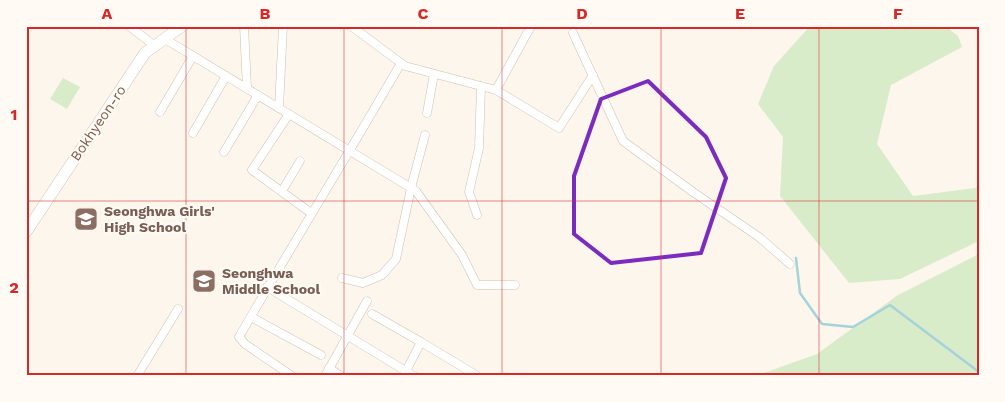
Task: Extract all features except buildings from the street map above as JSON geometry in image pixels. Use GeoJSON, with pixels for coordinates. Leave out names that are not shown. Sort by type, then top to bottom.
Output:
{"type":"FeatureCollection","features":[{"type":"Feature","properties":{"kind":"main road","name":"Bokhyeon-ro"},"geometry":{"type":"LineString","coordinates":[[26,232],[145,53],[182,26]]}},
{"type":"Feature","properties":{"kind":"street"},"geometry":{"type":"LineString","coordinates":[[129,26],[155,46]]}},
{"type":"Feature","properties":{"kind":"street"},"geometry":{"type":"LineString","coordinates":[[244,26],[246,88]]}},
{"type":"Feature","properties":{"kind":"street"},"geometry":{"type":"LineString","coordinates":[[279,108],[283,26]]}},
{"type":"Feature","properties":{"kind":"street"},"geometry":{"type":"LineString","coordinates":[[350,26],[405,66],[496,90],[559,128],[593,75]]}},
{"type":"Feature","properties":{"kind":"street"},"geometry":{"type":"LineString","coordinates":[[496,90],[531,26]]}},
{"type":"Feature","properties":{"kind":"street"},"geometry":{"type":"LineString","coordinates":[[573,33],[623,141],[759,238],[790,264]]}},
{"type":"Feature","properties":{"kind":"street"},"geometry":{"type":"LineString","coordinates":[[165,39],[416,191],[462,255],[477,285],[515,284]]}},
{"type":"Feature","properties":{"kind":"street"},"geometry":{"type":"LineString","coordinates":[[160,112],[193,56]]}},
{"type":"Feature","properties":{"kind":"street"},"geometry":{"type":"LineString","coordinates":[[292,376],[245,344],[239,337],[401,63]]}},
{"type":"Feature","properties":{"kind":"street"},"geometry":{"type":"LineString","coordinates":[[427,113],[434,74]]}},
{"type":"Feature","properties":{"kind":"street"},"geometry":{"type":"LineString","coordinates":[[193,133],[226,76]]}},
{"type":"Feature","properties":{"kind":"street"},"geometry":{"type":"LineString","coordinates":[[477,215],[469,192],[479,148],[481,86]]}},
{"type":"Feature","properties":{"kind":"street"},"geometry":{"type":"LineString","coordinates":[[224,152],[258,95]]}},
{"type":"Feature","properties":{"kind":"street"},"geometry":{"type":"LineString","coordinates":[[289,114],[252,170],[311,213]]}},
{"type":"Feature","properties":{"kind":"street"},"geometry":{"type":"LineString","coordinates":[[342,278],[364,283],[382,275],[396,258],[410,188],[425,135]]}},
{"type":"Feature","properties":{"kind":"street"},"geometry":{"type":"LineString","coordinates":[[282,191],[300,161]]}},
{"type":"Feature","properties":{"kind":"street"},"geometry":{"type":"LineString","coordinates":[[267,287],[414,376]]}},
{"type":"Feature","properties":{"kind":"street"},"geometry":{"type":"LineString","coordinates":[[325,376],[367,301]]}},
{"type":"Feature","properties":{"kind":"street"},"geometry":{"type":"LineString","coordinates":[[137,376],[178,310]]}},
{"type":"Feature","properties":{"kind":"street"},"geometry":{"type":"LineString","coordinates":[[372,314],[476,375]]}},
{"type":"Feature","properties":{"kind":"street"},"geometry":{"type":"LineString","coordinates":[[250,317],[321,355]]}},
{"type":"Feature","properties":{"kind":"street"},"geometry":{"type":"LineString","coordinates":[[406,371],[421,342]]}},
{"type":"Feature","properties":{"kind":"street"},"geometry":{"type":"LineString","coordinates":[[329,368],[342,376]]}},
{"type":"Feature","properties":{"kind":"highlighted area"},"geometry":{"type":"Polygon","coordinates":[[[648,81],[706,137],[726,178],[701,253],[611,263],[574,234],[574,176],[601,99],[648,81]]]}},
{"type":"Feature","properties":{"kind":"green space"},"geometry":{"type":"Polygon","coordinates":[[[810,26],[945,26],[958,36],[962,47],[891,85],[877,144],[913,196],[979,186],[979,241],[900,279],[849,283],[780,196],[783,137],[758,104],[774,66],[810,26]]]}},
{"type":"Feature","properties":{"kind":"green space"},"geometry":{"type":"Polygon","coordinates":[[[63,78],[80,87],[67,109],[50,99],[63,78]]]}},
{"type":"Feature","properties":{"kind":"green space"},"geometry":{"type":"Polygon","coordinates":[[[979,254],[979,376],[756,376],[817,354],[898,295],[979,254]]]}},
{"type":"Feature","properties":{"kind":"waterway"},"geometry":{"type":"LineString","coordinates":[[796,258],[800,293],[822,324],[853,327],[890,305],[979,372]]}},
{"type":"Feature","properties":{"kind":"place","name":"Seonghwa Girls' High School"},"geometry":{"type":"Point","coordinates":[86,219]}},
{"type":"Feature","properties":{"kind":"place","name":"Seonghwa Middle School"},"geometry":{"type":"Point","coordinates":[204,281]}}]}
